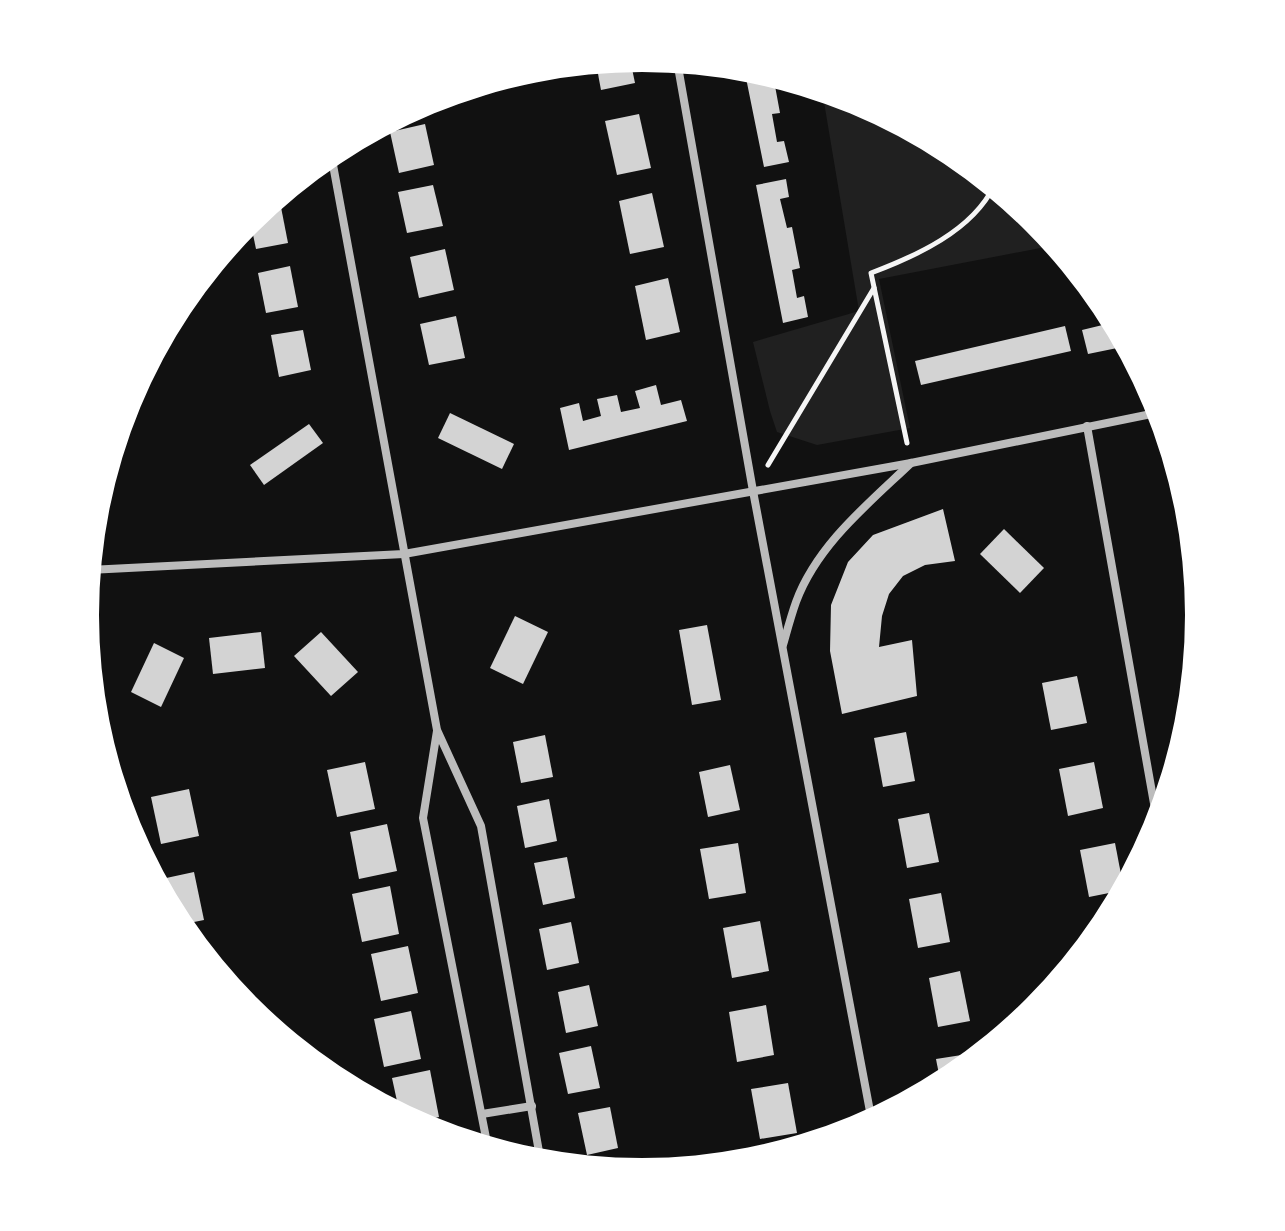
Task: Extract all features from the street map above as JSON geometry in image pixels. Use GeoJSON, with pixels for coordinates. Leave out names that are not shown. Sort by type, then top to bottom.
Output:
{"type":"FeatureCollection","features":[{"type":"Feature","properties":{"kind":"street"},"geometry":{"type":"LineString","coordinates":[[679,73],[753,491],[870,1109]]}},
{"type":"Feature","properties":{"kind":"street"},"geometry":{"type":"LineString","coordinates":[[334,169],[437,730],[481,826],[539,1149]]}},
{"type":"Feature","properties":{"kind":"street"},"geometry":{"type":"LineString","coordinates":[[101,569],[404,554],[911,463],[1147,415]]}},
{"type":"Feature","properties":{"kind":"street"},"geometry":{"type":"LineString","coordinates":[[1087,426],[1153,800]]}},
{"type":"Feature","properties":{"kind":"street"},"geometry":{"type":"LineString","coordinates":[[782,648],[796,600],[820,557],[846,524],[911,463]]}},
{"type":"Feature","properties":{"kind":"street"},"geometry":{"type":"LineString","coordinates":[[437,730],[423,818],[486,1135]]}},
{"type":"Feature","properties":{"kind":"street"},"geometry":{"type":"LineString","coordinates":[[482,1114],[532,1106]]}},
{"type":"Feature","properties":{"kind":"path"},"geometry":{"type":"LineString","coordinates":[[911,463],[871,273],[947,236],[969,218],[987,195]]}},
{"type":"Feature","properties":{"kind":"path"},"geometry":{"type":"LineString","coordinates":[[753,491],[875,287]]}},
{"type":"Feature","properties":{"kind":"shaded area"},"geometry":{"type":"Polygon","coordinates":[[[824,104],[883,128],[944,164],[1001,207],[1042,248],[879,279],[910,428],[817,445],[777,432],[753,342],[859,311],[824,104]]]}},
{"type":"Feature","properties":{"kind":"building"},"geometry":{"type":"Polygon","coordinates":[[[633,72],[635,83],[601,90],[598,74],[633,72]]]}},
{"type":"Feature","properties":{"kind":"building"},"geometry":{"type":"Polygon","coordinates":[[[747,82],[776,89],[780,113],[772,114],[777,142],[784,141],[789,162],[764,167],[747,82]]]}},
{"type":"Feature","properties":{"kind":"building"},"geometry":{"type":"Polygon","coordinates":[[[639,114],[651,168],[617,175],[605,121],[639,114]]]}},
{"type":"Feature","properties":{"kind":"building"},"geometry":{"type":"Polygon","coordinates":[[[425,124],[434,165],[399,173],[391,134],[425,124]]]}},
{"type":"Feature","properties":{"kind":"building"},"geometry":{"type":"Polygon","coordinates":[[[786,179],[789,197],[780,199],[787,228],[792,227],[800,268],[792,270],[797,298],[804,296],[808,317],[783,323],[756,185],[786,179]]]}},
{"type":"Feature","properties":{"kind":"building"},"geometry":{"type":"Polygon","coordinates":[[[433,185],[443,226],[407,233],[398,192],[433,185]]]}},
{"type":"Feature","properties":{"kind":"building"},"geometry":{"type":"Polygon","coordinates":[[[652,193],[664,247],[630,254],[619,201],[652,193]]]}},
{"type":"Feature","properties":{"kind":"building"},"geometry":{"type":"Polygon","coordinates":[[[281,209],[288,243],[256,249],[253,236],[281,209]]]}},
{"type":"Feature","properties":{"kind":"building"},"geometry":{"type":"Polygon","coordinates":[[[445,249],[454,290],[419,298],[410,257],[445,249]]]}},
{"type":"Feature","properties":{"kind":"building"},"geometry":{"type":"Polygon","coordinates":[[[290,266],[298,307],[266,313],[258,273],[290,266]]]}},
{"type":"Feature","properties":{"kind":"building"},"geometry":{"type":"Polygon","coordinates":[[[668,278],[680,332],[646,340],[635,286],[668,278]]]}},
{"type":"Feature","properties":{"kind":"building"},"geometry":{"type":"Polygon","coordinates":[[[456,316],[465,358],[429,365],[420,324],[456,316]]]}},
{"type":"Feature","properties":{"kind":"building"},"geometry":{"type":"Polygon","coordinates":[[[1101,325],[1115,348],[1088,354],[1082,330],[1101,325]]]}},
{"type":"Feature","properties":{"kind":"building"},"geometry":{"type":"Polygon","coordinates":[[[1065,326],[1071,351],[921,385],[915,361],[1065,326]]]}},
{"type":"Feature","properties":{"kind":"building"},"geometry":{"type":"Polygon","coordinates":[[[303,330],[311,370],[279,377],[271,335],[303,330]]]}},
{"type":"Feature","properties":{"kind":"building"},"geometry":{"type":"Polygon","coordinates":[[[656,385],[661,405],[681,400],[687,421],[569,450],[560,408],[579,403],[583,421],[601,416],[597,399],[617,395],[621,412],[640,408],[635,391],[656,385]]]}},
{"type":"Feature","properties":{"kind":"building"},"geometry":{"type":"Polygon","coordinates":[[[450,413],[514,444],[502,469],[438,438],[450,413]]]}},
{"type":"Feature","properties":{"kind":"building"},"geometry":{"type":"Polygon","coordinates":[[[309,424],[323,443],[264,485],[250,465],[309,424]]]}},
{"type":"Feature","properties":{"kind":"building"},"geometry":{"type":"Polygon","coordinates":[[[943,509],[955,561],[925,565],[903,576],[889,594],[882,616],[879,647],[912,640],[917,696],[842,714],[830,651],[831,605],[848,562],[873,535],[943,509]]]}},
{"type":"Feature","properties":{"kind":"building"},"geometry":{"type":"Polygon","coordinates":[[[1004,529],[1044,568],[1020,593],[980,554],[1004,529]]]}},
{"type":"Feature","properties":{"kind":"building"},"geometry":{"type":"Polygon","coordinates":[[[515,616],[548,632],[523,684],[490,668],[515,616]]]}},
{"type":"Feature","properties":{"kind":"building"},"geometry":{"type":"Polygon","coordinates":[[[707,625],[721,700],[692,705],[679,630],[707,625]]]}},
{"type":"Feature","properties":{"kind":"building"},"geometry":{"type":"Polygon","coordinates":[[[261,632],[265,668],[213,674],[209,638],[261,632]]]}},
{"type":"Feature","properties":{"kind":"building"},"geometry":{"type":"Polygon","coordinates":[[[321,632],[358,672],[331,696],[294,656],[321,632]]]}},
{"type":"Feature","properties":{"kind":"building"},"geometry":{"type":"Polygon","coordinates":[[[154,643],[184,658],[161,707],[131,692],[154,643]]]}},
{"type":"Feature","properties":{"kind":"building"},"geometry":{"type":"Polygon","coordinates":[[[1077,676],[1087,723],[1051,730],[1042,683],[1077,676]]]}},
{"type":"Feature","properties":{"kind":"building"},"geometry":{"type":"Polygon","coordinates":[[[906,732],[915,781],[883,787],[874,738],[906,732]]]}},
{"type":"Feature","properties":{"kind":"building"},"geometry":{"type":"Polygon","coordinates":[[[545,735],[553,777],[521,783],[513,742],[545,735]]]}},
{"type":"Feature","properties":{"kind":"building"},"geometry":{"type":"Polygon","coordinates":[[[365,762],[375,809],[337,817],[327,770],[365,762]]]}},
{"type":"Feature","properties":{"kind":"building"},"geometry":{"type":"Polygon","coordinates":[[[1094,762],[1103,808],[1068,816],[1059,769],[1094,762]]]}},
{"type":"Feature","properties":{"kind":"building"},"geometry":{"type":"Polygon","coordinates":[[[730,765],[740,810],[708,817],[699,772],[730,765]]]}},
{"type":"Feature","properties":{"kind":"building"},"geometry":{"type":"Polygon","coordinates":[[[189,789],[199,836],[161,844],[151,797],[189,789]]]}},
{"type":"Feature","properties":{"kind":"building"},"geometry":{"type":"Polygon","coordinates":[[[549,799],[557,841],[525,848],[517,806],[549,799]]]}},
{"type":"Feature","properties":{"kind":"building"},"geometry":{"type":"Polygon","coordinates":[[[929,813],[939,862],[907,868],[898,819],[929,813]]]}},
{"type":"Feature","properties":{"kind":"building"},"geometry":{"type":"Polygon","coordinates":[[[387,824],[397,871],[359,879],[350,832],[387,824]]]}},
{"type":"Feature","properties":{"kind":"building"},"geometry":{"type":"Polygon","coordinates":[[[738,843],[746,893],[709,899],[700,849],[738,843]]]}},
{"type":"Feature","properties":{"kind":"building"},"geometry":{"type":"Polygon","coordinates":[[[1115,843],[1121,873],[1109,893],[1089,897],[1080,850],[1115,843]]]}},
{"type":"Feature","properties":{"kind":"building"},"geometry":{"type":"Polygon","coordinates":[[[567,857],[575,898],[543,905],[534,863],[567,857]]]}},
{"type":"Feature","properties":{"kind":"building"},"geometry":{"type":"Polygon","coordinates":[[[194,872],[204,920],[194,922],[167,878],[194,872]]]}},
{"type":"Feature","properties":{"kind":"building"},"geometry":{"type":"Polygon","coordinates":[[[390,886],[399,934],[362,942],[352,894],[390,886]]]}},
{"type":"Feature","properties":{"kind":"building"},"geometry":{"type":"Polygon","coordinates":[[[941,893],[950,942],[918,948],[909,899],[941,893]]]}},
{"type":"Feature","properties":{"kind":"building"},"geometry":{"type":"Polygon","coordinates":[[[760,921],[769,971],[732,978],[723,928],[760,921]]]}},
{"type":"Feature","properties":{"kind":"building"},"geometry":{"type":"Polygon","coordinates":[[[571,922],[579,963],[547,970],[539,929],[571,922]]]}},
{"type":"Feature","properties":{"kind":"building"},"geometry":{"type":"Polygon","coordinates":[[[408,946],[418,993],[381,1001],[371,954],[408,946]]]}},
{"type":"Feature","properties":{"kind":"building"},"geometry":{"type":"Polygon","coordinates":[[[960,971],[970,1021],[938,1027],[929,978],[960,971]]]}},
{"type":"Feature","properties":{"kind":"building"},"geometry":{"type":"Polygon","coordinates":[[[589,985],[598,1026],[566,1033],[558,992],[589,985]]]}},
{"type":"Feature","properties":{"kind":"building"},"geometry":{"type":"Polygon","coordinates":[[[766,1005],[774,1055],[737,1062],[729,1012],[766,1005]]]}},
{"type":"Feature","properties":{"kind":"building"},"geometry":{"type":"Polygon","coordinates":[[[411,1011],[421,1059],[384,1067],[374,1019],[411,1011]]]}},
{"type":"Feature","properties":{"kind":"building"},"geometry":{"type":"Polygon","coordinates":[[[591,1046],[600,1088],[568,1094],[559,1053],[591,1046]]]}},
{"type":"Feature","properties":{"kind":"building"},"geometry":{"type":"Polygon","coordinates":[[[961,1055],[938,1071],[936,1059],[961,1055]]]}},
{"type":"Feature","properties":{"kind":"building"},"geometry":{"type":"Polygon","coordinates":[[[430,1070],[439,1117],[435,1118],[397,1100],[392,1078],[430,1070]]]}},
{"type":"Feature","properties":{"kind":"building"},"geometry":{"type":"Polygon","coordinates":[[[788,1083],[797,1133],[760,1139],[751,1089],[788,1083]]]}},
{"type":"Feature","properties":{"kind":"building"},"geometry":{"type":"Polygon","coordinates":[[[610,1107],[618,1148],[587,1155],[578,1113],[610,1107]]]}}]}
